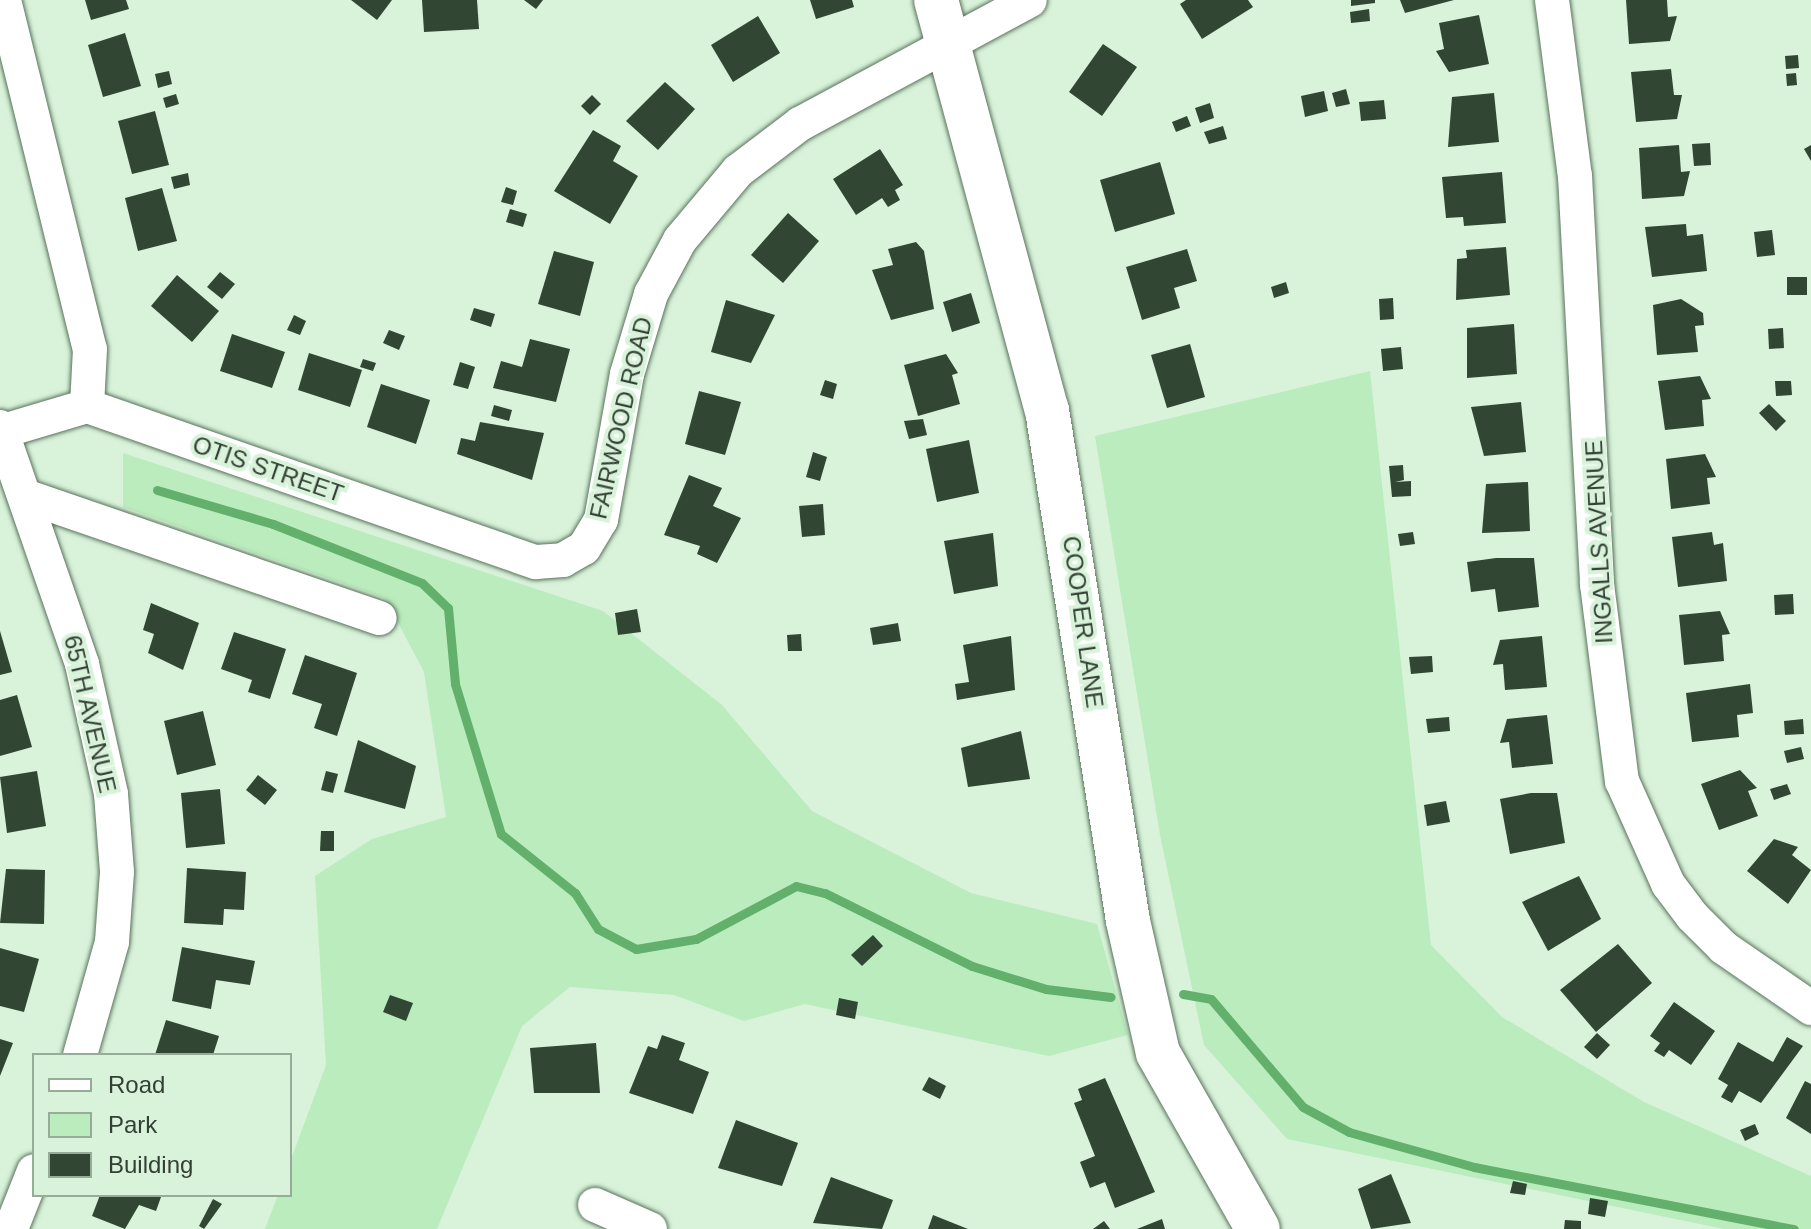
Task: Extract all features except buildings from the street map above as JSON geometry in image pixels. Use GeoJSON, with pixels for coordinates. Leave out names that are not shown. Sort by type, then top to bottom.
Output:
{"type":"FeatureCollection","features":[{"type":"Feature","properties":{"kind":"street"},"geometry":{"type":"LineString","coordinates":[[1,431],[87,406],[90,349],[4,0]]}},
{"type":"Feature","properties":{"kind":"street","name":"COOPER LANE"},"geometry":{"type":"LineString","coordinates":[[936,0],[1047,410],[1128,921],[1158,1053],[1258,1229]]}},
{"type":"Feature","properties":{"kind":"street","name":"FAIRWOOD ROAD"},"geometry":{"type":"LineString","coordinates":[[536,562],[563,560],[584,548],[601,520],[627,374],[651,294],[680,240],[738,171],[800,124],[950,46],[1030,0]]}},
{"type":"Feature","properties":{"kind":"street","name":"INGALLS AVENUE"},"geometry":{"type":"LineString","coordinates":[[1552,0],[1575,176],[1597,584],[1622,781],[1668,884],[1692,916],[1724,948],[1811,1008]]}},
{"type":"Feature","properties":{"kind":"street","name":"OTIS STREET"},"geometry":{"type":"LineString","coordinates":[[87,406],[536,562]]}},
{"type":"Feature","properties":{"kind":"street","name":"65TH AVENUE"},"geometry":{"type":"LineString","coordinates":[[1,431],[82,664],[111,794],[117,872],[112,942],[81,1053]]}},
{"type":"Feature","properties":{"kind":"street"},"geometry":{"type":"LineString","coordinates":[[25,496],[380,618]]}},
{"type":"Feature","properties":{"kind":"street"},"geometry":{"type":"LineString","coordinates":[[11,1229],[32,1176]]}},
{"type":"Feature","properties":{"kind":"street"},"geometry":{"type":"LineString","coordinates":[[595,1205],[650,1229]]}},
{"type":"Feature","properties":{"kind":"green space"},"geometry":{"type":"Polygon","coordinates":[[[1370,371],[1431,945],[1502,1017],[1644,1102],[1811,1176],[1811,1229],[1724,1229],[1287,1139],[1204,1045],[1160,835],[1095,436],[1370,371]]]}},
{"type":"Feature","properties":{"kind":"green space"},"geometry":{"type":"Polygon","coordinates":[[[123,453],[603,611],[722,705],[812,811],[971,893],[1097,924],[1128,1035],[1049,1056],[805,1004],[744,1021],[674,995],[570,987],[522,1026],[437,1229],[265,1229],[277,1197],[292,1197],[292,1157],[326,1065],[315,876],[372,839],[446,817],[424,672],[385,598],[123,507],[123,453]]]}},
{"type":"Feature","properties":{"kind":"waterway"},"geometry":{"type":"LineString","coordinates":[[157,490],[273,524],[422,583],[448,608],[455,684],[501,834],[575,893],[598,929],[636,949],[696,939],[796,886],[825,893],[972,966],[1046,989],[1111,997]]}},
{"type":"Feature","properties":{"kind":"waterway"},"geometry":{"type":"LineString","coordinates":[[1183,994],[1211,999],[1303,1107],[1349,1132],[1474,1167],[1794,1229]]}}]}
